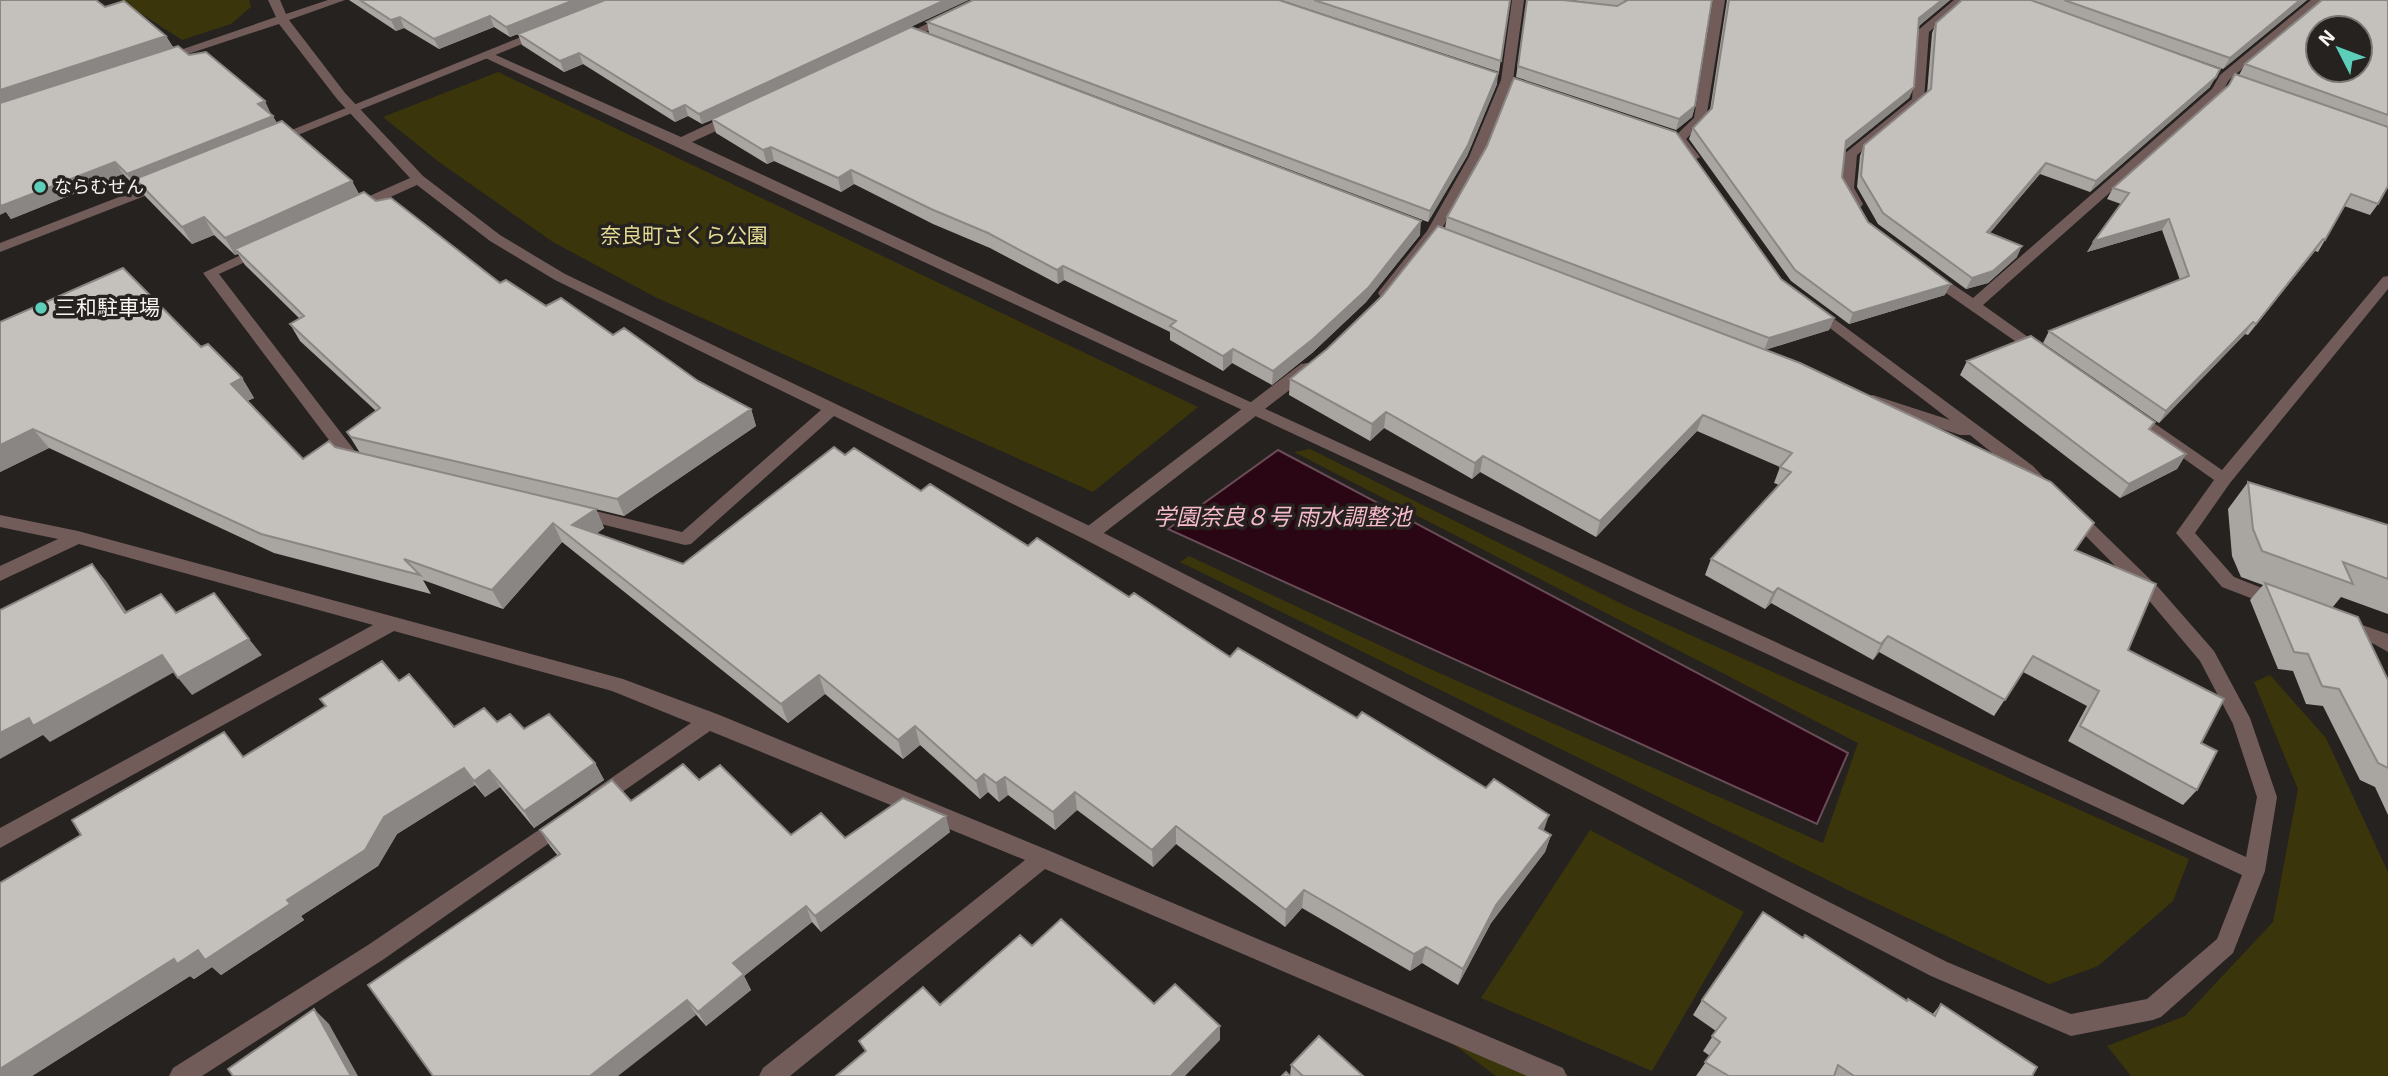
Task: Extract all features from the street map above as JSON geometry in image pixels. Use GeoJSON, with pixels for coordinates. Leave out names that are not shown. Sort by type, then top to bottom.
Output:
{"type":"FeatureCollection","features":[{"type":"Feature","properties":{"kind":"street"},"geometry":{"type":"LineString","coordinates":[[274,0],[282,19],[352,109],[418,179],[495,238],[560,277],[1090,534],[1939,969],[2071,1025],[2153,1009],[2225,946],[2254,871],[2267,797],[2243,724],[2207,656],[2152,592],[2093,533],[2027,470],[1795,295]]}},
{"type":"Feature","properties":{"kind":"street"},"geometry":{"type":"LineString","coordinates":[[154,61],[340,0]]}},
{"type":"Feature","properties":{"kind":"street"},"geometry":{"type":"LineString","coordinates":[[889,46],[920,37],[984,0]]}},
{"type":"Feature","properties":{"kind":"street"},"geometry":{"type":"LineString","coordinates":[[1373,307],[1433,232],[1476,158],[1508,80],[1518,0]]}},
{"type":"Feature","properties":{"kind":"street"},"geometry":{"type":"LineString","coordinates":[[1704,172],[1673,135],[1700,119],[1720,0]]}},
{"type":"Feature","properties":{"kind":"street"},"geometry":{"type":"LineString","coordinates":[[1864,218],[1847,188],[1852,154],[1918,100],[1923,31],[1961,0]]}},
{"type":"Feature","properties":{"kind":"street"},"geometry":{"type":"LineString","coordinates":[[1973,306],[2217,91],[2224,78],[2318,0]]}},
{"type":"Feature","properties":{"kind":"street"},"geometry":{"type":"LineString","coordinates":[[263,145],[559,25]]}},
{"type":"Feature","properties":{"kind":"street"},"geometry":{"type":"LineString","coordinates":[[485,55],[681,142],[1255,411],[2254,871]]}},
{"type":"Feature","properties":{"kind":"street"},"geometry":{"type":"LineString","coordinates":[[681,142],[742,114]]}},
{"type":"Feature","properties":{"kind":"street"},"geometry":{"type":"LineString","coordinates":[[332,218],[418,179]]}},
{"type":"Feature","properties":{"kind":"street"},"geometry":{"type":"LineString","coordinates":[[0,248],[174,180]]}},
{"type":"Feature","properties":{"kind":"street"},"geometry":{"type":"LineString","coordinates":[[283,240],[210,273],[353,460],[380,466]]}},
{"type":"Feature","properties":{"kind":"street"},"geometry":{"type":"LineString","coordinates":[[1914,263],[2053,361]]}},
{"type":"Feature","properties":{"kind":"street"},"geometry":{"type":"LineString","coordinates":[[2291,606],[2228,582],[2185,533],[2224,479],[2388,280]]}},
{"type":"Feature","properties":{"kind":"street"},"geometry":{"type":"LineString","coordinates":[[1090,534],[1255,411],[1319,359]]}},
{"type":"Feature","properties":{"kind":"street"},"geometry":{"type":"LineString","coordinates":[[1865,397],[1979,436]]}},
{"type":"Feature","properties":{"kind":"street"},"geometry":{"type":"LineString","coordinates":[[2122,408],[2224,479]]}},
{"type":"Feature","properties":{"kind":"street"},"geometry":{"type":"LineString","coordinates":[[566,510],[685,539],[831,410]]}},
{"type":"Feature","properties":{"kind":"street"},"geometry":{"type":"LineString","coordinates":[[0,521],[78,537],[616,684],[710,720],[1043,858],[1555,1076]]}},
{"type":"Feature","properties":{"kind":"street"},"geometry":{"type":"LineString","coordinates":[[0,574],[78,537]]}},
{"type":"Feature","properties":{"kind":"street"},"geometry":{"type":"LineString","coordinates":[[2330,620],[2381,639],[2388,645]]}},
{"type":"Feature","properties":{"kind":"street"},"geometry":{"type":"LineString","coordinates":[[0,839],[394,622]]}},
{"type":"Feature","properties":{"kind":"street"},"geometry":{"type":"LineString","coordinates":[[181,1076],[376,952],[710,720]]}},
{"type":"Feature","properties":{"kind":"street"},"geometry":{"type":"LineString","coordinates":[[771,1076],[1043,858]]}},
{"type":"Feature","properties":{"kind":"green space"},"geometry":{"type":"Polygon","coordinates":[[[120,0],[249,0],[251,7],[231,24],[182,40],[120,0]]]}},
{"type":"Feature","properties":{"kind":"green space","name":"奈良町さくら公園"},"geometry":{"type":"Polygon","coordinates":[[[498,72],[1198,407],[1093,492],[655,297],[553,242],[439,162],[383,117],[498,72]]]}},
{"type":"Feature","properties":{"kind":"green space"},"geometry":{"type":"Polygon","coordinates":[[[1310,449],[1626,606],[2189,859],[2173,901],[2098,966],[2049,984],[1848,890],[1180,562],[1189,556],[1428,668],[1823,843],[1858,743],[1294,452],[1310,449]]]}},
{"type":"Feature","properties":{"kind":"green space"},"geometry":{"type":"Polygon","coordinates":[[[2270,675],[2326,738],[2388,872],[2388,1076],[2131,1076],[2107,1046],[2185,1016],[2273,922],[2298,789],[2254,682],[2270,675]]]}},
{"type":"Feature","properties":{"kind":"green space"},"geometry":{"type":"Polygon","coordinates":[[[1590,830],[1744,912],[1652,1071],[1481,998],[1590,830]]]}},
{"type":"Feature","properties":{"kind":"green space"},"geometry":{"type":"Polygon","coordinates":[[[1421,1020],[1570,1076],[1496,1076],[1421,1020]]]}},
{"type":"Feature","properties":{"kind":"water","name":"学園奈良８号 雨水調整池"},"geometry":{"type":"Polygon","coordinates":[[[1278,450],[1848,753],[1817,824],[1168,529],[1278,450]]]}},
{"type":"Feature","properties":{"kind":"building"},"geometry":{"type":"Polygon","coordinates":[[[0,0],[96,0],[105,7],[124,1],[166,36],[0,90],[0,0]]]}},
{"type":"Feature","properties":{"kind":"building"},"geometry":{"type":"Polygon","coordinates":[[[360,0],[574,0],[506,27],[490,16],[434,39],[400,17],[391,20],[360,0]]]}},
{"type":"Feature","properties":{"kind":"building"},"geometry":{"type":"Polygon","coordinates":[[[605,0],[945,0],[699,114],[685,105],[672,111],[579,53],[560,61],[518,34],[605,0]]]}},
{"type":"Feature","properties":{"kind":"building"},"geometry":{"type":"Polygon","coordinates":[[[973,0],[1279,0],[1498,73],[1468,145],[1430,211],[927,22],[973,0]]]}},
{"type":"Feature","properties":{"kind":"building"},"geometry":{"type":"Polygon","coordinates":[[[1314,0],[1510,0],[1501,61],[1314,0]]]}},
{"type":"Feature","properties":{"kind":"building"},"geometry":{"type":"Polygon","coordinates":[[[1527,0],[1563,0],[1617,6],[1626,1],[1624,0],[1712,0],[1695,106],[1679,119],[1518,66],[1527,0]]]}},
{"type":"Feature","properties":{"kind":"building"},"geometry":{"type":"Polygon","coordinates":[[[1729,0],[1942,0],[1919,18],[1914,87],[1846,141],[1842,177],[1868,222],[1951,284],[1853,313],[1795,270],[1693,128],[1712,108],[1729,0]]]}},
{"type":"Feature","properties":{"kind":"building"},"geometry":{"type":"Polygon","coordinates":[[[1962,0],[2031,0],[2220,69],[2216,77],[2096,181],[2046,163],[1987,232],[2022,246],[1993,271],[1972,278],[1883,213],[1861,176],[1864,145],[1931,89],[1936,23],[1962,0]]]}},
{"type":"Feature","properties":{"kind":"building"},"geometry":{"type":"Polygon","coordinates":[[[2064,0],[2300,0],[2230,58],[2064,0]]]}},
{"type":"Feature","properties":{"kind":"building"},"geometry":{"type":"Polygon","coordinates":[[[2322,0],[2388,0],[2388,115],[2245,64],[2304,15],[2304,84],[2374,84],[2374,14],[2305,14],[2322,0]]]}},
{"type":"Feature","properties":{"kind":"building"},"geometry":{"type":"Polygon","coordinates":[[[911,27],[1421,221],[1368,288],[1313,339],[1273,371],[1233,349],[1223,356],[1170,326],[1176,321],[1063,266],[1057,270],[988,233],[851,170],[838,178],[771,147],[763,150],[712,119],[911,27]]]}},
{"type":"Feature","properties":{"kind":"building"},"geometry":{"type":"Polygon","coordinates":[[[178,46],[189,55],[206,52],[265,101],[258,104],[273,116],[127,174],[115,162],[1,206],[0,103],[178,46]]]}},
{"type":"Feature","properties":{"kind":"building"},"geometry":{"type":"Polygon","coordinates":[[[2235,74],[2388,127],[2388,186],[2378,204],[2351,194],[2325,240],[2323,239],[2256,324],[2253,322],[2166,411],[2049,331],[2189,276],[2169,219],[2094,241],[2129,193],[2113,188],[2229,85],[2235,74]]]}},
{"type":"Feature","properties":{"kind":"building"},"geometry":{"type":"Polygon","coordinates":[[[1514,78],[1676,132],[1781,279],[1834,318],[1769,338],[1447,217],[1487,146],[1514,78]]]}},
{"type":"Feature","properties":{"kind":"building"},"geometry":{"type":"Polygon","coordinates":[[[282,121],[352,181],[225,238],[204,217],[182,227],[135,179],[282,121]]]}},
{"type":"Feature","properties":{"kind":"building"},"geometry":{"type":"Polygon","coordinates":[[[364,192],[376,201],[391,198],[500,283],[506,280],[546,306],[561,298],[613,335],[624,328],[698,381],[751,409],[617,499],[351,437],[347,432],[380,408],[290,324],[304,316],[235,249],[364,192]]]}},
{"type":"Feature","properties":{"kind":"building"},"geometry":{"type":"Polygon","coordinates":[[[1438,226],[1800,363],[2051,482],[2094,523],[2075,550],[2156,584],[2128,650],[2224,699],[2201,743],[2217,751],[2197,790],[2080,726],[2099,691],[2033,656],[2005,700],[1888,636],[1881,644],[1778,588],[1773,593],[1711,559],[1791,472],[1780,467],[1792,453],[1703,415],[1600,521],[1483,456],[1475,463],[1386,412],[1372,424],[1290,379],[1327,349],[1382,296],[1438,226]]]}},
{"type":"Feature","properties":{"kind":"building"},"geometry":{"type":"Polygon","coordinates":[[[123,268],[201,347],[208,344],[242,378],[231,384],[303,459],[329,441],[335,447],[596,509],[572,525],[683,564],[834,447],[845,455],[854,448],[921,491],[930,484],[1028,546],[1037,538],[1129,597],[1134,593],[1230,657],[1238,648],[1357,718],[1362,712],[1486,788],[1494,779],[1549,815],[1539,828],[1551,835],[1496,905],[1463,969],[1426,947],[1414,954],[1304,890],[1286,910],[1176,826],[1152,850],[1075,792],[1053,812],[1005,777],[996,783],[984,774],[976,781],[915,726],[898,740],[819,675],[781,704],[553,523],[492,590],[404,559],[420,575],[261,534],[33,429],[0,445],[0,322],[123,268]]]}},
{"type":"Feature","properties":{"kind":"building"},"geometry":{"type":"Polygon","coordinates":[[[2031,336],[2155,422],[2149,429],[2186,454],[2129,484],[1967,361],[2031,336]]]}},
{"type":"Feature","properties":{"kind":"building"},"geometry":{"type":"Polygon","coordinates":[[[2248,482],[2388,525],[2388,579],[2343,562],[2353,584],[2262,551],[2253,529],[2248,482]]]}},
{"type":"Feature","properties":{"kind":"building"},"geometry":{"type":"Polygon","coordinates":[[[92,564],[125,613],[161,594],[176,613],[214,593],[249,639],[178,678],[162,655],[33,726],[29,718],[0,733],[0,610],[92,564]]]}},
{"type":"Feature","properties":{"kind":"building"},"geometry":{"type":"Polygon","coordinates":[[[2265,583],[2358,617],[2388,680],[2388,768],[2378,763],[2339,689],[2322,686],[2308,654],[2294,652],[2265,583]]]}},
{"type":"Feature","properties":{"kind":"building"},"geometry":{"type":"Polygon","coordinates":[[[382,661],[399,681],[409,674],[454,727],[484,708],[497,722],[510,714],[524,729],[549,714],[595,763],[524,811],[489,770],[474,781],[464,768],[384,817],[365,850],[287,900],[290,904],[205,960],[198,950],[177,964],[174,959],[0,1069],[0,883],[81,835],[72,820],[224,732],[243,757],[326,706],[320,699],[382,661]]]}},
{"type":"Feature","properties":{"kind":"building"},"geometry":{"type":"Polygon","coordinates":[[[683,764],[699,780],[720,765],[791,835],[821,813],[845,838],[903,798],[946,816],[815,916],[806,906],[733,963],[744,974],[698,1012],[687,1000],[590,1076],[433,1076],[368,985],[560,854],[540,830],[612,780],[631,801],[683,764]]]}},
{"type":"Feature","properties":{"kind":"building"},"geometry":{"type":"Polygon","coordinates":[[[1763,912],[1935,1016],[1941,1004],[2037,1067],[2032,1076],[1854,1076],[1838,1065],[1834,1076],[1729,1076],[1705,1062],[1720,1042],[1712,1036],[1726,1018],[1702,1000],[1763,912]]]}},
{"type":"Feature","properties":{"kind":"building"},"geometry":{"type":"Polygon","coordinates":[[[1061,919],[1154,1004],[1175,984],[1220,1026],[1171,1076],[836,1076],[866,1051],[859,1041],[923,987],[940,1005],[1020,935],[1032,946],[1061,919]]]}},
{"type":"Feature","properties":{"kind":"building"},"geometry":{"type":"Polygon","coordinates":[[[314,1009],[351,1076],[233,1076],[228,1069],[314,1009]]]}},
{"type":"Feature","properties":{"kind":"building"},"geometry":{"type":"Polygon","coordinates":[[[1319,1036],[1363,1076],[1301,1076],[1291,1065],[1319,1036]]]}},
{"type":"Feature","properties":{"kind":"place","name":"ならむせん"},"geometry":{"type":"Point","coordinates":[40,187]}},
{"type":"Feature","properties":{"kind":"place","name":"三和駐車場"},"geometry":{"type":"Point","coordinates":[41,308]}}]}
